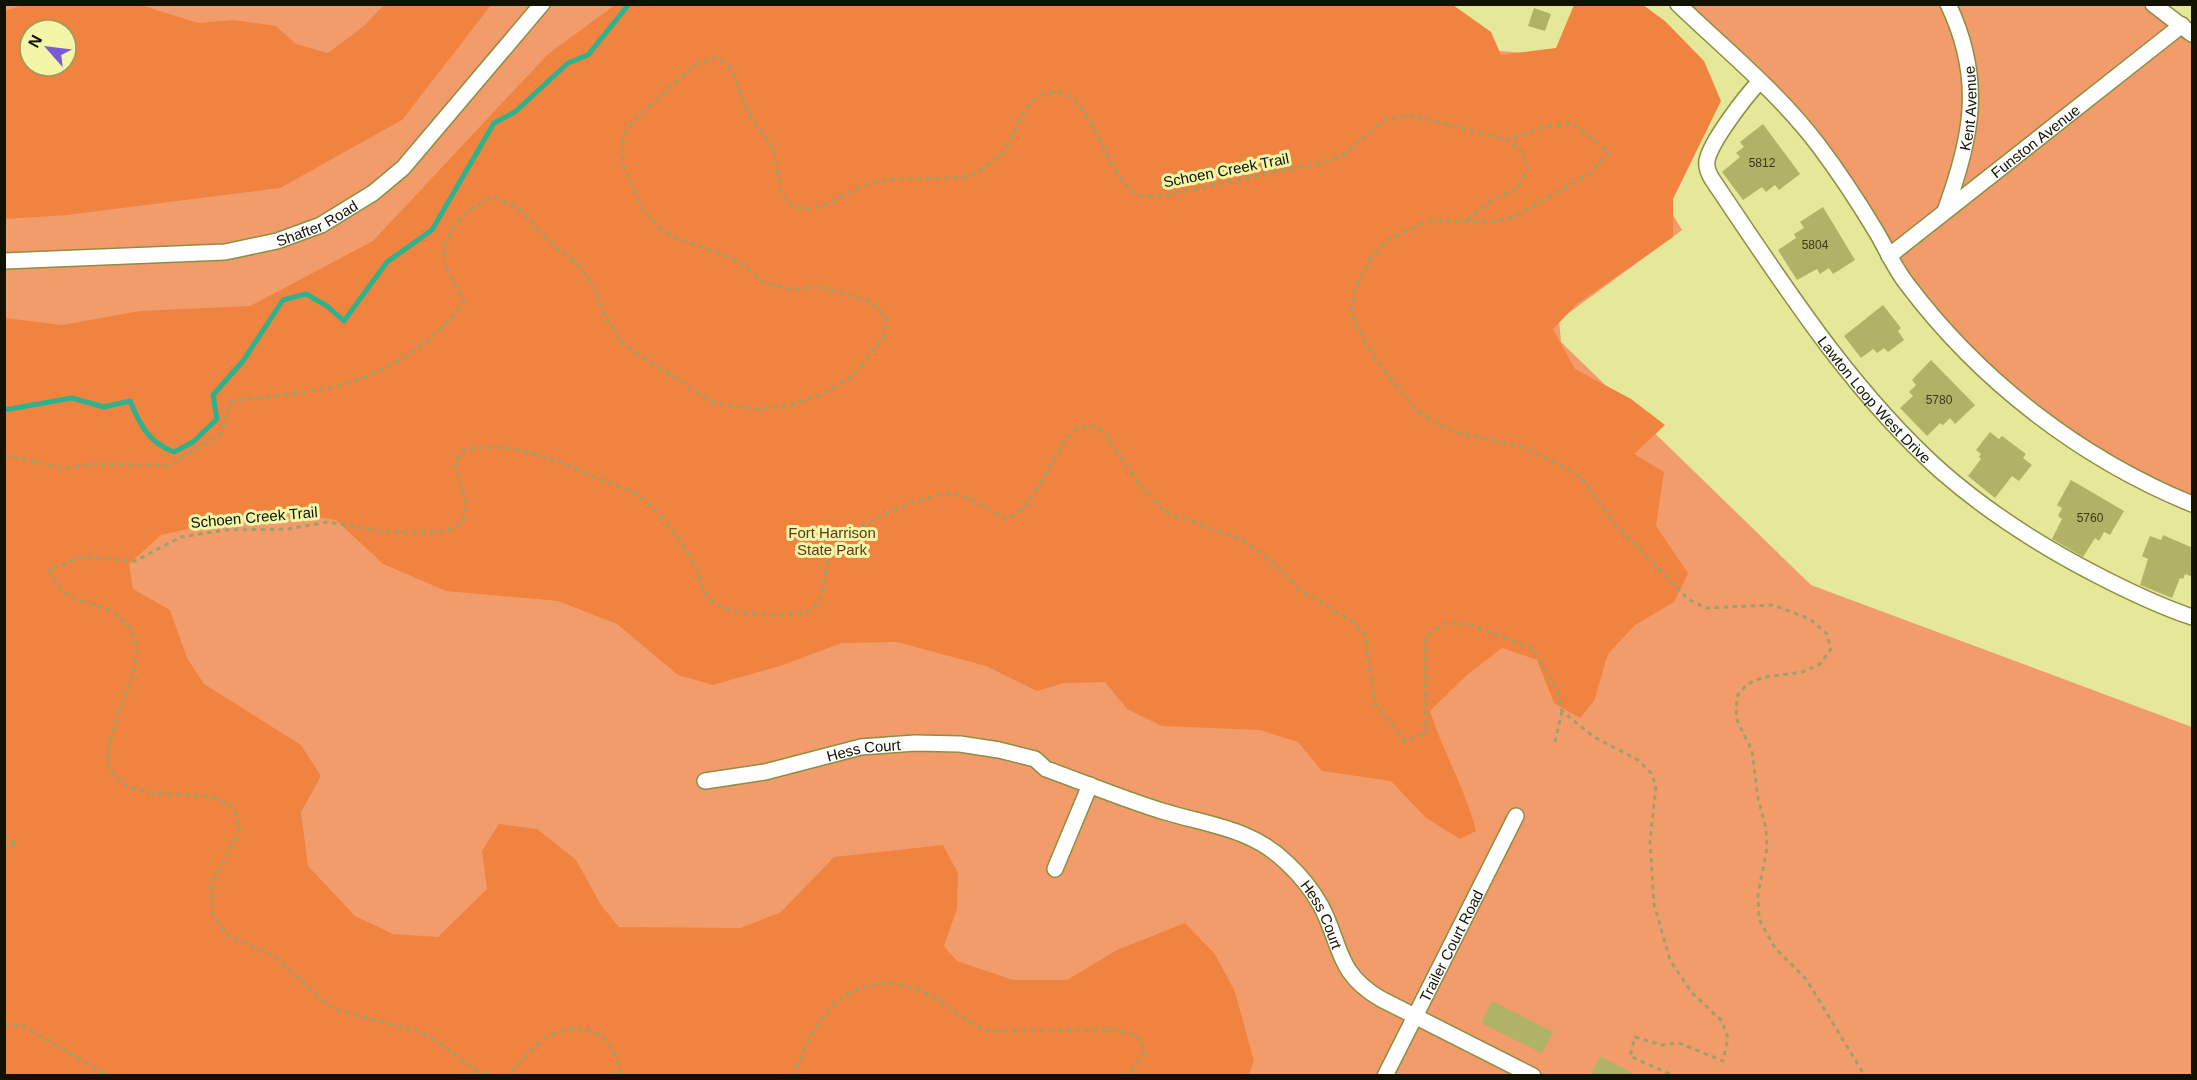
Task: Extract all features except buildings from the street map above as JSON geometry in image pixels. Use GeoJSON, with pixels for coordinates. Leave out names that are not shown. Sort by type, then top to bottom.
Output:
{"type":"FeatureCollection","features":[{"type":"Feature","properties":{"kind":"street","name":"Shafter Road"},"geometry":{"type":"LineString","coordinates":[[4,261],[225,252],[278,241],[321,225],[374,193],[403,168],[542,4]]}},
{"type":"Feature","properties":{"kind":"street"},"geometry":{"type":"LineString","coordinates":[[1678,4],[1788,109],[1819,146],[1862,209],[1907,285],[1947,332],[2013,396],[2094,454],[2134,477],[2193,504]]}},
{"type":"Feature","properties":{"kind":"street","name":"Kent Avenue"},"geometry":{"type":"LineString","coordinates":[[1945,212],[1959,174],[1970,121],[1970,82],[1965,52],[1948,4]]}},
{"type":"Feature","properties":{"kind":"street"},"geometry":{"type":"LineString","coordinates":[[2153,4],[2187,29]]}},
{"type":"Feature","properties":{"kind":"street","name":"Funston Avenue"},"geometry":{"type":"LineString","coordinates":[[1889,256],[2187,29]]}},
{"type":"Feature","properties":{"kind":"street","name":"Lawton Loop West Drive"},"geometry":{"type":"LineString","coordinates":[[1760,81],[1722,132],[1709,153],[1707,165],[1718,189],[1824,341],[1900,431],[1943,472],[1994,513],[2071,561],[2137,595],[2193,618]]}},
{"type":"Feature","properties":{"kind":"street","name":"Hess Court"},"geometry":{"type":"LineString","coordinates":[[705,781],[765,772],[861,747],[915,742],[975,746],[1020,755],[1090,785],[1164,812],[1233,829],[1275,852],[1298,873],[1312,892],[1330,928],[1337,952],[1351,975],[1375,996],[1533,1076]]}},
{"type":"Feature","properties":{"kind":"street"},"geometry":{"type":"LineString","coordinates":[[1055,869],[1090,785]]}},
{"type":"Feature","properties":{"kind":"street","name":"Trailer Court Road"},"geometry":{"type":"LineString","coordinates":[[1385,1076],[1516,816]]}},
{"type":"Feature","properties":{"kind":"path","name":"Schoen Creek Trail"},"geometry":{"type":"LineString","coordinates":[[4,456],[64,468],[90,464],[170,465],[221,434],[231,401],[337,386],[396,363],[450,322],[464,301],[444,259],[446,244],[460,219],[477,202],[493,197],[517,207],[555,247],[576,262],[594,286],[604,315],[623,344],[712,402],[754,409],[790,405],[820,394],[852,377],[884,336],[886,316],[869,300],[821,287],[790,290],[765,283],[737,260],[671,236],[658,227],[643,209],[623,165],[622,142],[629,125],[694,65],[715,58],[725,62],[735,77],[745,106],[774,153],[778,185],[788,202],[799,208],[819,206],[865,184],[896,177],[970,176],[998,157],[1024,112],[1036,98],[1053,92],[1070,97],[1082,108],[1119,176],[1135,192],[1143,196],[1167,195],[1320,163],[1343,155],[1384,120],[1412,115],[1508,140]]}},
{"type":"Feature","properties":{"kind":"path"},"geometry":{"type":"LineString","coordinates":[[1466,221],[1493,199],[1517,189],[1527,169],[1521,151],[1508,140],[1543,127],[1572,123],[1609,152],[1590,173],[1513,217],[1489,222],[1439,220],[1420,224],[1386,241],[1370,259],[1354,289],[1351,311],[1356,326],[1376,360],[1418,412],[1451,431],[1519,446],[1563,466],[1581,478],[1616,525],[1688,599],[1706,608],[1773,605],[1810,620],[1827,634],[1832,649],[1820,664],[1803,672],[1765,677],[1747,684],[1737,696],[1736,718],[1752,751],[1758,798],[1766,829],[1767,849],[1758,895],[1759,920],[1775,948],[1806,979],[1865,1076]]}},
{"type":"Feature","properties":{"kind":"path","name":"Schoen Creek Trail"},"geometry":{"type":"LineString","coordinates":[[496,1076],[477,1071],[440,1043],[417,1030],[333,1009],[274,956],[229,936],[213,917],[211,887],[239,831],[234,811],[222,801],[201,796],[151,794],[133,788],[111,771],[106,755],[132,675],[137,642],[127,622],[101,606],[64,592],[49,570],[81,557],[135,561],[181,537],[225,530],[288,529],[328,522],[380,531],[436,532],[454,528],[463,521],[466,502],[455,463],[464,450],[483,446],[545,456],[639,496],[667,524],[694,564],[702,589],[711,603],[727,609],[786,616],[807,611],[816,605],[825,587],[829,556],[838,541],[872,521],[919,500],[942,494],[959,495],[1006,519],[1024,509],[1067,438],[1079,427],[1094,426],[1104,432],[1139,484],[1164,511],[1241,539],[1269,559],[1300,590],[1352,621],[1365,635],[1375,704],[1405,741],[1426,733],[1425,637],[1445,623],[1468,624],[1530,647],[1556,687],[1562,711]]}},
{"type":"Feature","properties":{"kind":"path"},"geometry":{"type":"LineString","coordinates":[[1555,742],[1562,711],[1594,737],[1638,760],[1651,773],[1656,786],[1650,841],[1654,904],[1670,960],[1692,993],[1722,1021],[1728,1038],[1723,1061],[1679,1043],[1661,1045],[1635,1036],[1630,1056],[1674,1076]]}},
{"type":"Feature","properties":{"kind":"path"},"geometry":{"type":"LineString","coordinates":[[4,835],[17,846],[4,846]]}},
{"type":"Feature","properties":{"kind":"path"},"geometry":{"type":"LineString","coordinates":[[793,1076],[819,1021],[835,1003],[859,987],[882,982],[917,989],[934,997],[971,1025],[989,1031],[1108,1030],[1137,1035],[1145,1051],[1128,1076]]}},
{"type":"Feature","properties":{"kind":"path"},"geometry":{"type":"LineString","coordinates":[[4,1024],[23,1026],[109,1076]]}},
{"type":"Feature","properties":{"kind":"path"},"geometry":{"type":"LineString","coordinates":[[504,1076],[518,1067],[538,1043],[564,1029],[580,1029],[600,1035],[611,1048],[622,1076]]}},
{"type":"Feature","properties":{"kind":"green space","name":"Fort Harrison State Park"},"geometry":{"type":"Polygon","coordinates":[[[1338,4],[1419,45],[1580,57],[1682,230],[1559,320],[1561,342],[1811,585],[2192,727],[2192,1075],[5,1076],[5,5],[1338,4]]]}},
{"type":"Feature","properties":{"kind":"green space"},"geometry":{"type":"Polygon","coordinates":[[[22,5],[141,5],[198,23],[234,20],[276,26],[296,44],[328,53],[364,26],[384,5],[491,5],[402,120],[280,188],[67,215],[5,219],[5,11],[22,5]]]}},
{"type":"Feature","properties":{"kind":"green space"},"geometry":{"type":"Polygon","coordinates":[[[615,5],[1453,5],[1491,32],[1501,55],[1556,48],[1574,5],[1643,5],[1665,21],[1704,61],[1721,101],[1673,199],[1673,237],[1577,304],[1553,329],[1575,369],[1631,399],[1665,425],[1634,454],[1664,472],[1656,526],[1688,573],[1674,602],[1635,625],[1608,654],[1594,701],[1580,718],[1554,703],[1537,660],[1502,648],[1468,674],[1430,711],[1476,831],[1460,839],[1426,818],[1391,781],[1322,771],[1298,742],[1260,730],[1162,726],[1127,709],[1105,682],[1064,683],[1037,691],[986,666],[897,642],[842,643],[780,666],[713,685],[678,675],[617,624],[558,601],[446,591],[383,564],[336,520],[285,512],[232,519],[161,535],[129,564],[133,589],[170,610],[187,658],[204,684],[301,745],[321,776],[301,812],[308,866],[355,916],[393,934],[438,937],[487,889],[482,851],[499,824],[537,829],[576,860],[601,905],[619,927],[741,928],[781,912],[834,857],[943,845],[958,873],[957,909],[944,946],[957,961],[1013,980],[1067,980],[1117,950],[1185,923],[1215,954],[1235,992],[1254,1061],[1249,1075],[5,1075],[5,318],[62,325],[140,311],[250,306],[373,241],[548,54],[615,5]]]}},
{"type":"Feature","properties":{"kind":"green space"},"geometry":{"type":"Polygon","coordinates":[[[1678,5],[2153,5],[2192,34],[2192,504],[2094,454],[1947,332],[1819,145],[1678,5]]]}},
{"type":"Feature","properties":{"kind":"waterway"},"geometry":{"type":"LineString","coordinates":[[4,410],[72,398],[104,407],[130,401],[146,432],[158,444],[174,452],[193,442],[217,419],[213,395],[243,361],[283,300],[306,294],[327,306],[344,321],[387,262],[432,230],[494,123],[515,112],[568,63],[588,55],[629,4]]}}]}
